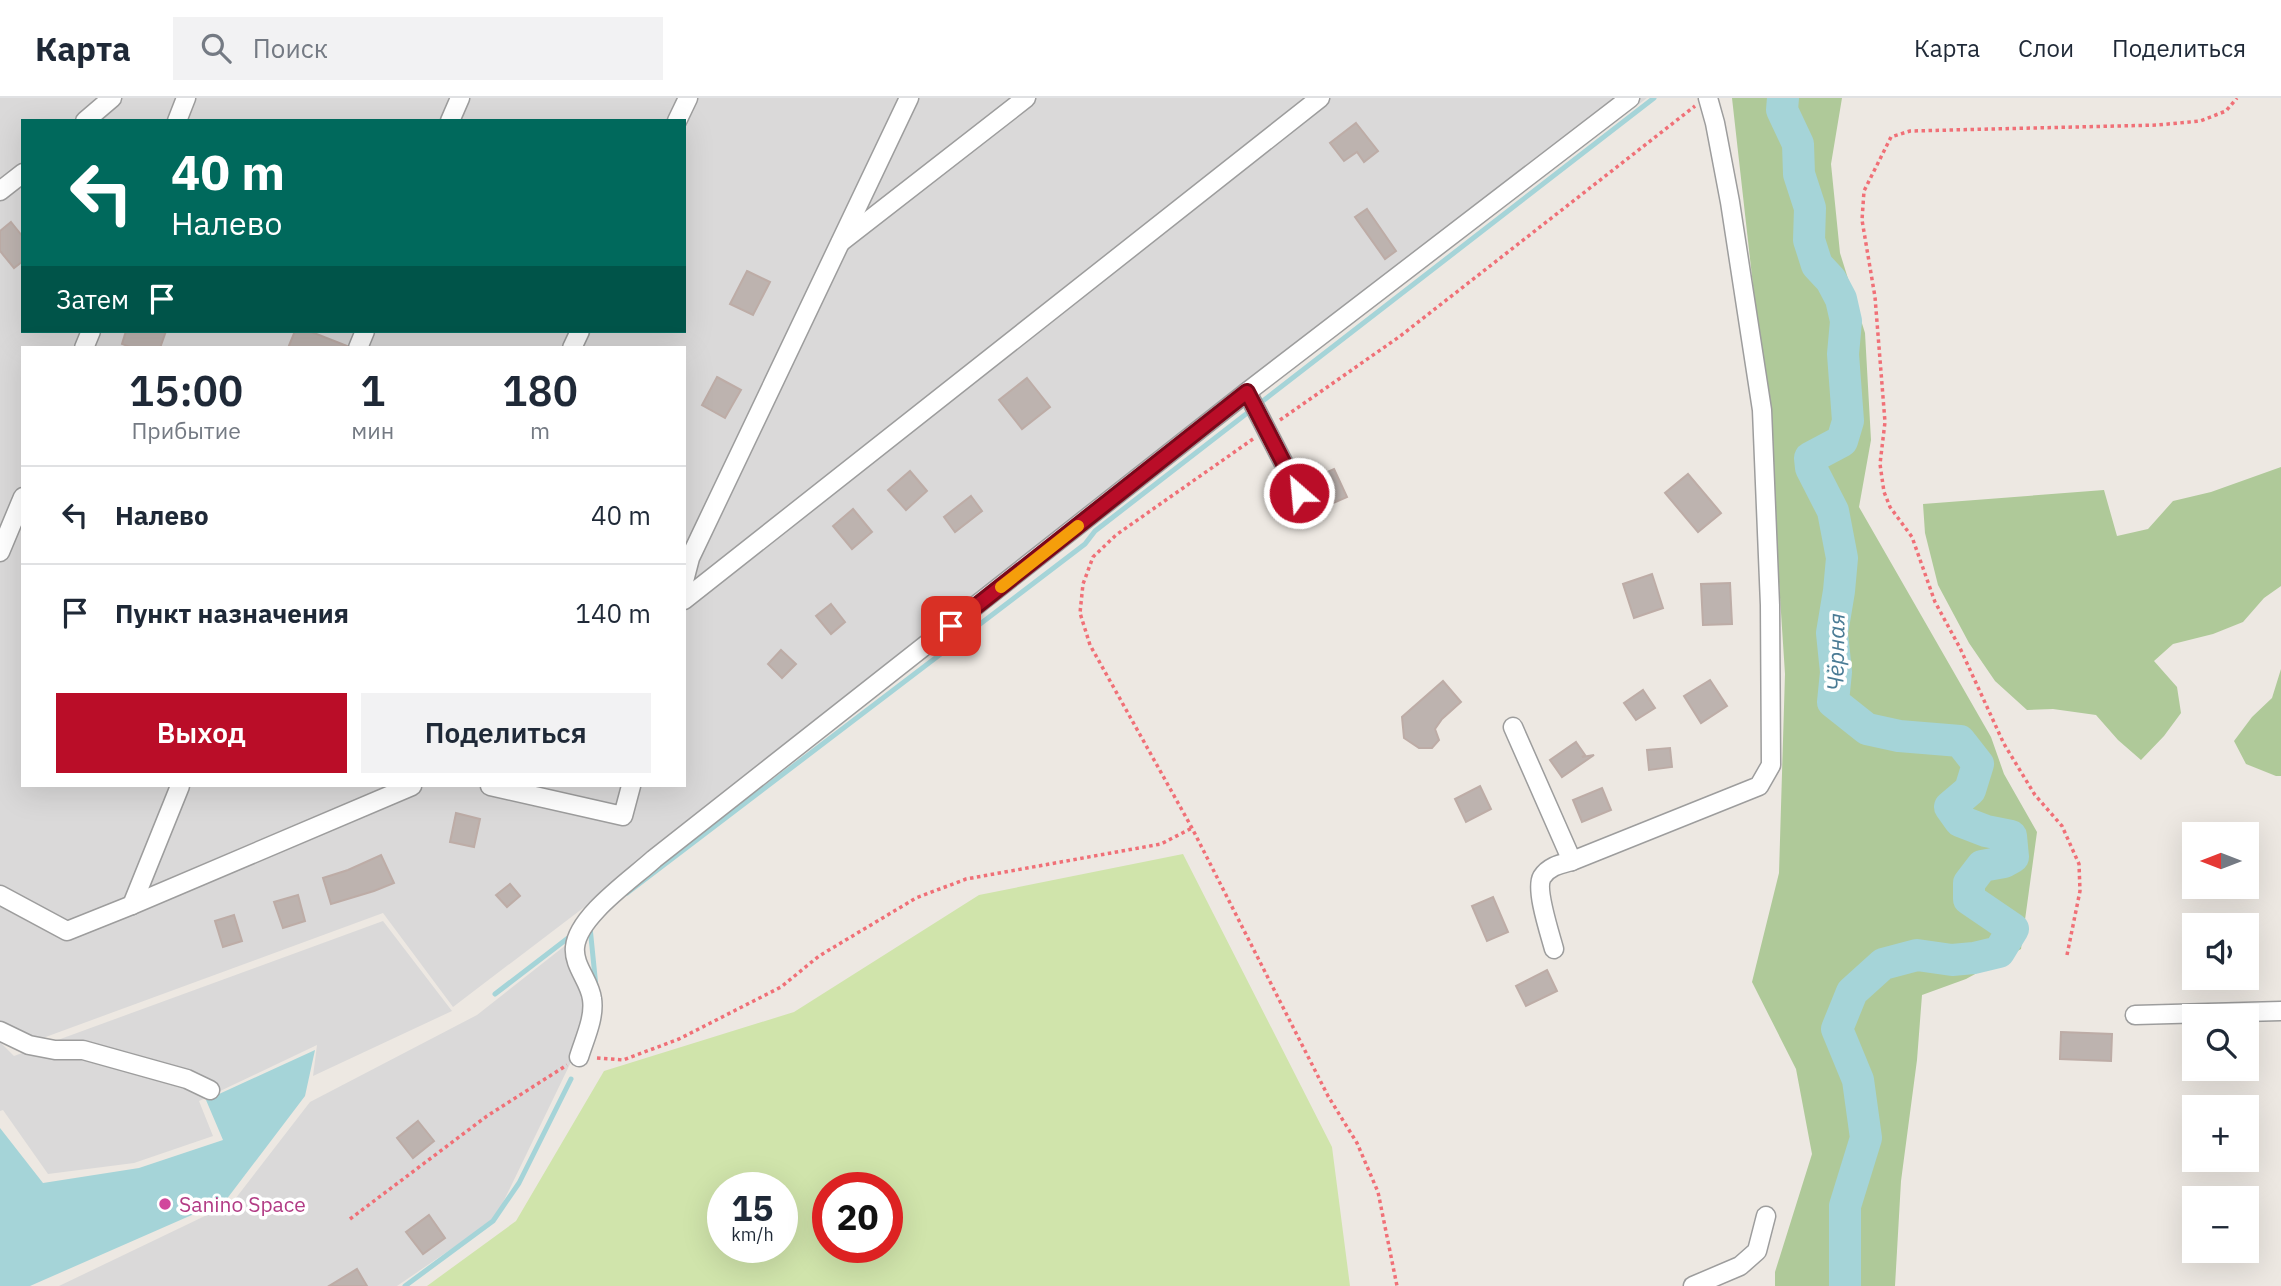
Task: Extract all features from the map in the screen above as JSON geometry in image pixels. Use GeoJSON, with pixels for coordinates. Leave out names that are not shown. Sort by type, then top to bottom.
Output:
{"type":"FeatureCollection","features":[{"type":"Feature","properties":{"kind":"street"},"geometry":{"type":"LineString","coordinates":[[87,119],[112,98]]}},
{"type":"Feature","properties":{"kind":"street"},"geometry":{"type":"LineString","coordinates":[[178,119],[186,98]]}},
{"type":"Feature","properties":{"kind":"street"},"geometry":{"type":"LineString","coordinates":[[451,119],[460,98]]}},
{"type":"Feature","properties":{"kind":"street"},"geometry":{"type":"LineString","coordinates":[[678,119],[688,98]]}},
{"type":"Feature","properties":{"kind":"street"},"geometry":{"type":"LineString","coordinates":[[686,574],[691,558],[837,246],[909,98]]}},
{"type":"Feature","properties":{"kind":"street"},"geometry":{"type":"LineString","coordinates":[[837,246],[1026,98]]}},
{"type":"Feature","properties":{"kind":"street"},"geometry":{"type":"LineString","coordinates":[[686,598],[1320,98]]}},
{"type":"Feature","properties":{"kind":"street"},"geometry":{"type":"LineString","coordinates":[[579,1057],[590,1021],[592,999],[575,955],[575,945],[580,931],[591,915],[654,859],[1247,392],[1630,98]]}},
{"type":"Feature","properties":{"kind":"street"},"geometry":{"type":"LineString","coordinates":[[1554,949],[1539,890],[1542,877],[1555,865],[1572,861],[1759,786],[1771,765],[1770,605],[1762,410],[1715,123],[1702,101]]}},
{"type":"Feature","properties":{"kind":"street"},"geometry":{"type":"LineString","coordinates":[[0,191],[21,175]]}},
{"type":"Feature","properties":{"kind":"street"},"geometry":{"type":"LineString","coordinates":[[1247,392],[1299,493]]}},
{"type":"Feature","properties":{"kind":"street"},"geometry":{"type":"LineString","coordinates":[[0,552],[21,502]]}},
{"type":"Feature","properties":{"kind":"street"},"geometry":{"type":"LineString","coordinates":[[1513,727],[1572,861]]}},
{"type":"Feature","properties":{"kind":"street"},"geometry":{"type":"LineString","coordinates":[[132,905],[180,787]]}},
{"type":"Feature","properties":{"kind":"street"},"geometry":{"type":"LineString","coordinates":[[0,895],[67,931],[410,787]]}},
{"type":"Feature","properties":{"kind":"street"},"geometry":{"type":"LineString","coordinates":[[494,787],[623,816],[631,787]]}},
{"type":"Feature","properties":{"kind":"street"},"geometry":{"type":"LineString","coordinates":[[2135,1015],[2281,1011]]}},
{"type":"Feature","properties":{"kind":"street"},"geometry":{"type":"LineString","coordinates":[[0,1031],[29,1045],[55,1050],[83,1050],[187,1079],[210,1090]]}},
{"type":"Feature","properties":{"kind":"street"},"geometry":{"type":"LineString","coordinates":[[1693,1286],[1740,1266],[1757,1251],[1766,1216]]}},
{"type":"Feature","properties":{"kind":"path"},"geometry":{"type":"LineString","coordinates":[[2067,955],[2080,891],[2079,864],[2062,826],[2035,795],[2004,744],[1960,648],[1935,602],[1912,537],[1890,507],[1884,492],[1880,464],[1885,422],[1875,297],[1862,220],[1864,191],[1891,137],[1910,131],[2158,125],[2200,121],[2226,111],[2237,98]]}},
{"type":"Feature","properties":{"kind":"path"},"geometry":{"type":"LineString","coordinates":[[1397,1286],[1378,1192],[1356,1143],[1328,1096],[1192,828],[1090,645],[1080,612],[1083,584],[1093,556],[1116,535],[1399,337],[1702,101]]}},
{"type":"Feature","properties":{"kind":"path"},"geometry":{"type":"LineString","coordinates":[[350,1219],[487,1116],[579,1057],[623,1060],[679,1039],[781,987],[818,956],[916,898],[966,879],[1161,844],[1192,828]]}},
{"type":"Feature","properties":{"kind":"shaded area"},"geometry":{"type":"Polygon","coordinates":[[[0,98],[1647,98],[453,1007],[383,913],[13,1049],[0,1032],[0,98]]]}},
{"type":"Feature","properties":{"kind":"shaded area"},"geometry":{"type":"Polygon","coordinates":[[[383,921],[452,1011],[313,1076],[317,1045],[199,1101],[213,1136],[134,1163],[48,1174],[3,1110],[0,1111],[0,1042],[14,1056],[383,921]]]}},
{"type":"Feature","properties":{"kind":"shaded area"},"geometry":{"type":"Polygon","coordinates":[[[585,930],[585,1033],[495,1219],[397,1286],[59,1286],[232,1203],[310,1102],[477,1015],[585,930]]]}},
{"type":"Feature","properties":{"kind":"green space"},"geometry":{"type":"Polygon","coordinates":[[[1732,98],[1842,98],[1831,164],[1840,253],[1865,333],[1871,440],[1859,507],[1991,737],[2004,774],[2037,832],[2021,949],[1966,979],[1922,995],[1917,1060],[1901,1181],[1895,1286],[1775,1286],[1775,1272],[1812,1154],[1796,1069],[1752,982],[1779,873],[1785,674],[1769,428],[1732,98]]]}},
{"type":"Feature","properties":{"kind":"green space"},"geometry":{"type":"Polygon","coordinates":[[[2281,467],[2281,586],[2264,598],[2243,622],[2213,634],[2173,644],[2154,661],[2177,687],[2181,713],[2141,760],[2118,740],[2096,715],[2053,709],[2027,710],[1995,681],[1969,643],[1938,585],[1925,533],[1923,504],[2104,490],[2117,536],[2148,529],[2173,501],[2211,492],[2281,467]]]}},
{"type":"Feature","properties":{"kind":"green space"},"geometry":{"type":"Polygon","coordinates":[[[2281,669],[2281,776],[2276,776],[2246,764],[2234,741],[2252,717],[2272,698],[2281,669]]]}},
{"type":"Feature","properties":{"kind":"green space"},"geometry":{"type":"Polygon","coordinates":[[[1183,854],[1332,1147],[1350,1286],[427,1286],[516,1221],[604,1071],[794,1012],[979,895],[1183,854]]]}},
{"type":"Feature","properties":{"kind":"water"},"geometry":{"type":"Polygon","coordinates":[[[315,1050],[305,1096],[226,1200],[30,1286],[0,1286],[0,1128],[43,1183],[139,1168],[223,1140],[206,1100],[315,1050]]]}},
{"type":"Feature","properties":{"kind":"building"},"geometry":{"type":"Polygon","coordinates":[[[1356,123],[1378,151],[1364,162],[1357,152],[1344,161],[1330,143],[1356,123]]]}},
{"type":"Feature","properties":{"kind":"building"},"geometry":{"type":"Polygon","coordinates":[[[1367,209],[1396,251],[1385,259],[1355,217],[1367,209]]]}},
{"type":"Feature","properties":{"kind":"building"},"geometry":{"type":"Polygon","coordinates":[[[11,222],[21,234],[21,263],[14,268],[0,251],[0,231],[11,222]]]}},
{"type":"Feature","properties":{"kind":"building"},"geometry":{"type":"Polygon","coordinates":[[[747,271],[770,282],[753,315],[730,304],[747,271]]]}},
{"type":"Feature","properties":{"kind":"building"},"geometry":{"type":"Polygon","coordinates":[[[125,333],[165,333],[161,346],[122,344],[125,333]]]}},
{"type":"Feature","properties":{"kind":"building"},"geometry":{"type":"Polygon","coordinates":[[[294,333],[314,333],[347,346],[289,346],[294,333]]]}},
{"type":"Feature","properties":{"kind":"building"},"geometry":{"type":"Polygon","coordinates":[[[717,377],[741,390],[725,418],[702,405],[717,377]]]}},
{"type":"Feature","properties":{"kind":"building"},"geometry":{"type":"Polygon","coordinates":[[[1027,378],[1050,407],[1022,429],[999,400],[1027,378]]]}},
{"type":"Feature","properties":{"kind":"building"},"geometry":{"type":"Polygon","coordinates":[[[1334,469],[1347,497],[1322,508],[1309,480],[1334,469]]]}},
{"type":"Feature","properties":{"kind":"building"},"geometry":{"type":"Polygon","coordinates":[[[910,471],[927,491],[906,510],[888,490],[910,471]]]}},
{"type":"Feature","properties":{"kind":"building"},"geometry":{"type":"Polygon","coordinates":[[[1688,474],[1721,513],[1698,532],[1665,493],[1688,474]]]}},
{"type":"Feature","properties":{"kind":"building"},"geometry":{"type":"Polygon","coordinates":[[[971,496],[982,511],[955,532],[944,517],[971,496]]]}},
{"type":"Feature","properties":{"kind":"building"},"geometry":{"type":"Polygon","coordinates":[[[853,509],[872,532],[852,549],[833,526],[853,509]]]}},
{"type":"Feature","properties":{"kind":"building"},"geometry":{"type":"Polygon","coordinates":[[[1652,574],[1663,608],[1634,618],[1623,584],[1652,574]]]}},
{"type":"Feature","properties":{"kind":"building"},"geometry":{"type":"Polygon","coordinates":[[[1730,583],[1732,624],[1703,625],[1701,584],[1730,583]]]}},
{"type":"Feature","properties":{"kind":"building"},"geometry":{"type":"Polygon","coordinates":[[[831,604],[845,622],[831,634],[816,616],[831,604]]]}},
{"type":"Feature","properties":{"kind":"building"},"geometry":{"type":"Polygon","coordinates":[[[781,650],[796,664],[782,678],[768,664],[781,650]]]}},
{"type":"Feature","properties":{"kind":"building"},"geometry":{"type":"Polygon","coordinates":[[[1710,680],[1727,706],[1701,723],[1684,696],[1710,680]]]}},
{"type":"Feature","properties":{"kind":"building"},"geometry":{"type":"Polygon","coordinates":[[[1443,681],[1461,702],[1435,729],[1439,740],[1432,748],[1419,748],[1404,738],[1402,717],[1443,681]]]}},
{"type":"Feature","properties":{"kind":"building"},"geometry":{"type":"Polygon","coordinates":[[[1643,690],[1655,708],[1636,720],[1624,703],[1643,690]]]}},
{"type":"Feature","properties":{"kind":"building"},"geometry":{"type":"Polygon","coordinates":[[[1576,742],[1585,755],[1582,757],[1594,755],[1562,777],[1550,760],[1576,742]]]}},
{"type":"Feature","properties":{"kind":"building"},"geometry":{"type":"Polygon","coordinates":[[[1670,748],[1672,767],[1649,770],[1647,750],[1670,748]]]}},
{"type":"Feature","properties":{"kind":"building"},"geometry":{"type":"Polygon","coordinates":[[[1480,786],[1491,809],[1466,822],[1455,799],[1480,786]]]}},
{"type":"Feature","properties":{"kind":"building"},"geometry":{"type":"Polygon","coordinates":[[[1602,788],[1611,810],[1582,822],[1573,800],[1602,788]]]}},
{"type":"Feature","properties":{"kind":"building"},"geometry":{"type":"Polygon","coordinates":[[[456,813],[480,819],[474,847],[450,842],[456,813]]]}},
{"type":"Feature","properties":{"kind":"building"},"geometry":{"type":"Polygon","coordinates":[[[381,855],[394,883],[331,904],[323,878],[381,855]]]}},
{"type":"Feature","properties":{"kind":"building"},"geometry":{"type":"Polygon","coordinates":[[[510,884],[520,896],[507,907],[496,895],[510,884]]]}},
{"type":"Feature","properties":{"kind":"building"},"geometry":{"type":"Polygon","coordinates":[[[298,895],[305,921],[283,928],[274,902],[298,895]]]}},
{"type":"Feature","properties":{"kind":"building"},"geometry":{"type":"Polygon","coordinates":[[[1493,897],[1508,932],[1487,941],[1472,906],[1493,897]]]}},
{"type":"Feature","properties":{"kind":"building"},"geometry":{"type":"Polygon","coordinates":[[[234,915],[242,941],[223,947],[215,921],[234,915]]]}},
{"type":"Feature","properties":{"kind":"building"},"geometry":{"type":"Polygon","coordinates":[[[1547,970],[1557,991],[1526,1006],[1516,986],[1547,970]]]}},
{"type":"Feature","properties":{"kind":"building"},"geometry":{"type":"Polygon","coordinates":[[[2061,1032],[2112,1034],[2111,1061],[2060,1059],[2061,1032]]]}},
{"type":"Feature","properties":{"kind":"building"},"geometry":{"type":"Polygon","coordinates":[[[418,1121],[434,1141],[413,1158],[397,1138],[418,1121]]]}},
{"type":"Feature","properties":{"kind":"building"},"geometry":{"type":"Polygon","coordinates":[[[429,1215],[445,1238],[423,1254],[406,1232],[429,1215]]]}},
{"type":"Feature","properties":{"kind":"building"},"geometry":{"type":"Polygon","coordinates":[[[357,1269],[367,1286],[329,1286],[357,1269]]]}},
{"type":"Feature","properties":{"kind":"waterway"},"geometry":{"type":"LineString","coordinates":[[627,893],[1085,544],[1095,531],[1654,98]]}},
{"type":"Feature","properties":{"kind":"waterway","name":"Чёрная"},"geometry":{"type":"LineString","coordinates":[[1783,98],[1782,110],[1798,144],[1799,174],[1810,208],[1809,240],[1817,265],[1831,280],[1841,299],[1846,321],[1843,354],[1848,421],[1842,441],[1810,458],[1811,468],[1833,511],[1842,558],[1832,633],[1836,672],[1833,702],[1867,729],[1899,736],[1960,741],[1978,764],[1970,790],[1950,807],[1960,821],[1986,831],[2011,836],[2013,857],[2004,862],[1982,866],[1969,883],[1969,899],[2013,929],[1999,952],[1952,960],[1917,955],[1883,964],[1852,992],[1837,1029],[1858,1080],[1866,1138],[1845,1206],[1845,1286]]}},
{"type":"Feature","properties":{"kind":"waterway"},"geometry":{"type":"LineString","coordinates":[[590,927],[596,987]]}},
{"type":"Feature","properties":{"kind":"waterway"},"geometry":{"type":"LineString","coordinates":[[495,994],[572,935]]}},
{"type":"Feature","properties":{"kind":"waterway"},"geometry":{"type":"LineString","coordinates":[[405,1286],[493,1221],[519,1183],[571,1079]]}},
{"type":"Feature","properties":{"kind":"slow traffic"},"geometry":{"type":"LineString","coordinates":[[1001,587],[1078,526]]}},
{"type":"Feature","properties":{"kind":"place","name":"Sanino Space"},"geometry":{"type":"Point","coordinates":[165,1204]}},
{"type":"Feature","properties":{"kind":"route"},"geometry":{"type":"LineString","coordinates":[[951,626],[1247,392],[1299,493]]}}]}
